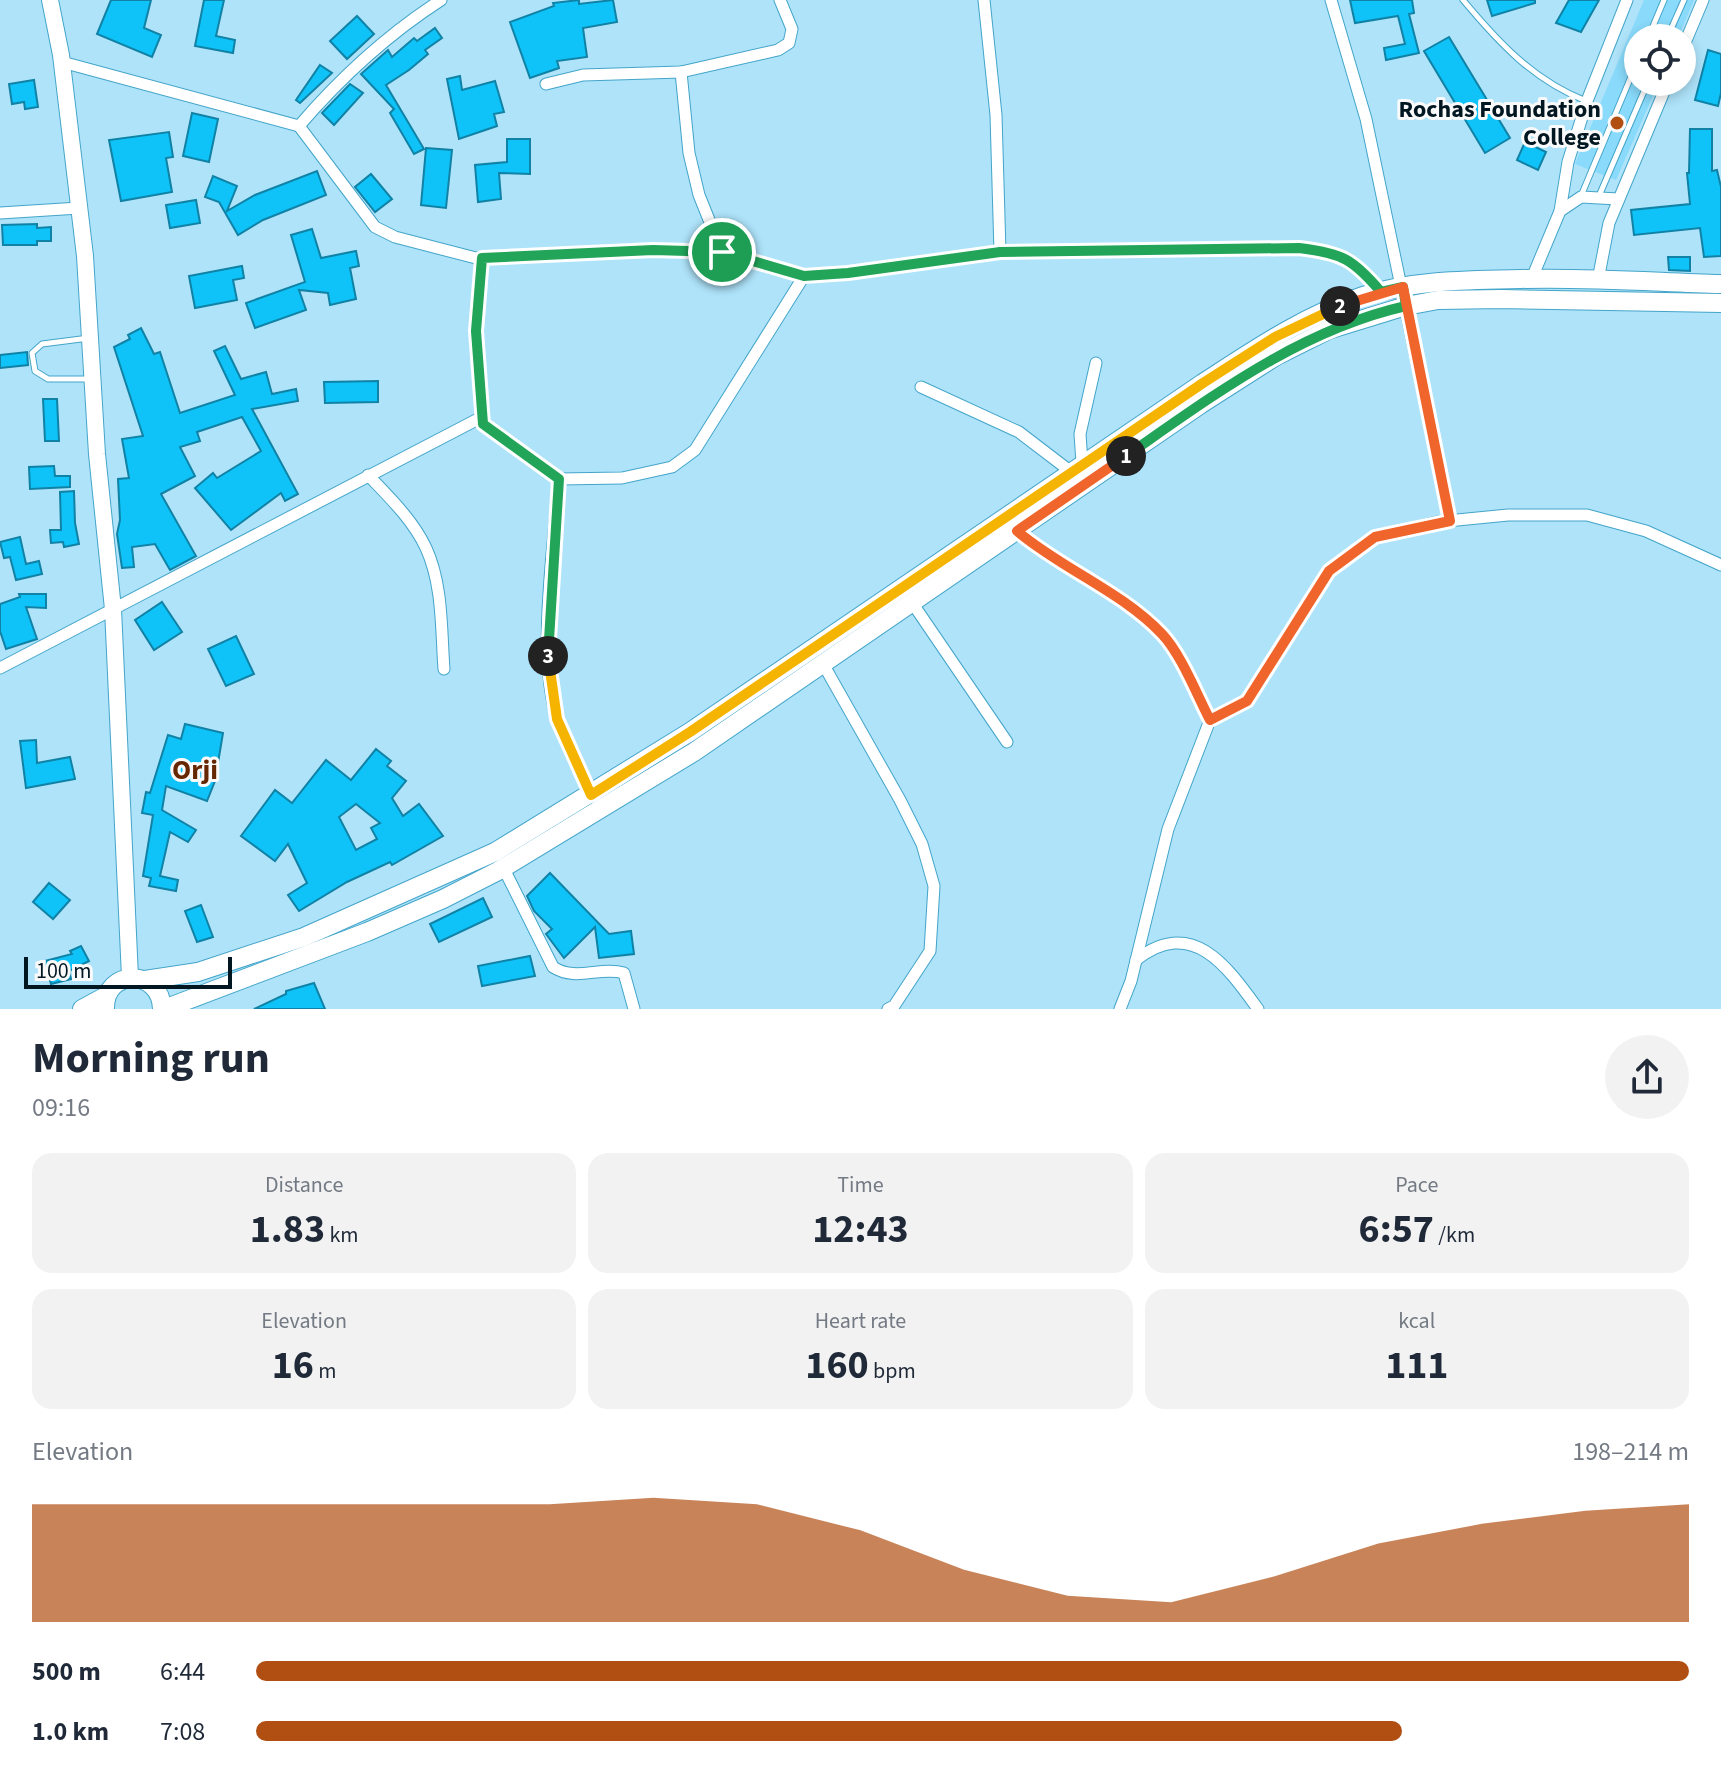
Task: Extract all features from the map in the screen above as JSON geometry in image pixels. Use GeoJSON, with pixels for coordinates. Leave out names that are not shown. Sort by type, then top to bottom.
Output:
{"type":"FeatureCollection","features":[{"type":"Feature","properties":{"kind":"main road"},"geometry":{"type":"LineString","coordinates":[[50,0],[62,62],[79,208],[113,609],[137,979]]}},
{"type":"Feature","properties":{"kind":"main road"},"geometry":{"type":"LineString","coordinates":[[82,1009],[105,1003],[115,984],[198,972],[304,937],[495,852],[690,732],[1076,467],[1275,337],[1319,315],[1381,292],[1464,278],[1721,284]]}},
{"type":"Feature","properties":{"kind":"main road"},"geometry":{"type":"LineString","coordinates":[[137,979],[157,990],[163,1009],[367,932],[443,899],[503,867],[694,752],[911,601],[1276,356],[1328,330],[1406,306],[1438,300],[1721,303]]}},
{"type":"Feature","properties":{"kind":"street"},"geometry":{"type":"LineString","coordinates":[[299,126],[330,90],[392,34],[441,0]]}},
{"type":"Feature","properties":{"kind":"street"},"geometry":{"type":"LineString","coordinates":[[546,84],[583,75],[681,72],[778,50],[789,43],[792,29],[780,0]]}},
{"type":"Feature","properties":{"kind":"street"},"geometry":{"type":"LineString","coordinates":[[984,0],[996,115],[1000,252]]}},
{"type":"Feature","properties":{"kind":"street"},"geometry":{"type":"LineString","coordinates":[[1331,0],[1366,119],[1450,521]]}},
{"type":"Feature","properties":{"kind":"street"},"geometry":{"type":"LineString","coordinates":[[1532,278],[1560,211],[1568,162],[1587,101],[1627,0]]}},
{"type":"Feature","properties":{"kind":"street"},"geometry":{"type":"LineString","coordinates":[[1693,24],[1703,0]]}},
{"type":"Feature","properties":{"kind":"street"},"geometry":{"type":"LineString","coordinates":[[62,62],[299,126],[375,227],[395,237],[482,258],[653,250],[722,252],[804,276],[1000,252],[1299,248],[1333,252],[1357,264],[1381,292]]}},
{"type":"Feature","properties":{"kind":"street"},"geometry":{"type":"LineString","coordinates":[[681,72],[689,153],[699,195],[722,252]]}},
{"type":"Feature","properties":{"kind":"street"},"geometry":{"type":"LineString","coordinates":[[1598,280],[1609,223],[1662,96]]}},
{"type":"Feature","properties":{"kind":"street"},"geometry":{"type":"LineString","coordinates":[[1560,211],[1581,197],[1618,199]]}},
{"type":"Feature","properties":{"kind":"street"},"geometry":{"type":"LineString","coordinates":[[0,213],[79,208]]}},
{"type":"Feature","properties":{"kind":"street"},"geometry":{"type":"LineString","coordinates":[[482,258],[476,331],[483,424],[559,479],[622,478],[672,467],[695,450],[804,276]]}},
{"type":"Feature","properties":{"kind":"street"},"geometry":{"type":"LineString","coordinates":[[921,387],[1019,432],[1076,467],[1096,363]]}},
{"type":"Feature","properties":{"kind":"street"},"geometry":{"type":"LineString","coordinates":[[0,668],[482,417]]}},
{"type":"Feature","properties":{"kind":"street"},"geometry":{"type":"LineString","coordinates":[[368,475],[402,512],[425,547],[438,587],[444,669]]}},
{"type":"Feature","properties":{"kind":"street"},"geometry":{"type":"LineString","coordinates":[[559,479],[548,641],[549,675],[557,719],[591,795]]}},
{"type":"Feature","properties":{"kind":"street"},"geometry":{"type":"LineString","coordinates":[[1120,1009],[1136,960],[1168,829],[1210,720],[1247,701],[1329,571],[1375,537],[1450,521],[1508,515],[1587,515],[1646,531],[1721,565]]}},
{"type":"Feature","properties":{"kind":"street"},"geometry":{"type":"LineString","coordinates":[[1017,531],[1033,545],[1132,609],[1164,636],[1210,720]]}},
{"type":"Feature","properties":{"kind":"street"},"geometry":{"type":"LineString","coordinates":[[911,601],[1007,742]]}},
{"type":"Feature","properties":{"kind":"street"},"geometry":{"type":"LineString","coordinates":[[822,662],[900,800],[922,844],[934,886],[930,951],[894,1006],[888,1009]]}},
{"type":"Feature","properties":{"kind":"street"},"geometry":{"type":"LineString","coordinates":[[503,867],[553,967],[565,975],[615,970],[624,973],[634,1009]]}},
{"type":"Feature","properties":{"kind":"street"},"geometry":{"type":"LineString","coordinates":[[1136,960],[1154,946],[1188,944],[1206,951],[1227,966],[1258,1009]]}},
{"type":"Feature","properties":{"kind":"lane"},"geometry":{"type":"LineString","coordinates":[[1463,0],[1517,61],[1565,93],[1587,101]]}},
{"type":"Feature","properties":{"kind":"lane"},"geometry":{"type":"LineString","coordinates":[[1654,24],[1664,0]]}},
{"type":"Feature","properties":{"kind":"lane"},"geometry":{"type":"LineString","coordinates":[[1673,24],[1684,0]]}},
{"type":"Feature","properties":{"kind":"lane"},"geometry":{"type":"LineString","coordinates":[[1581,197],[1624,94]]}},
{"type":"Feature","properties":{"kind":"lane"},"geometry":{"type":"LineString","coordinates":[[1599,196],[1642,96]]}},
{"type":"Feature","properties":{"kind":"lane"},"geometry":{"type":"LineString","coordinates":[[90,338],[42,344],[32,353],[35,371],[48,379],[92,379]]}},
{"type":"Feature","properties":{"kind":"shaded area","name":"Rochas Foundation College"},"geometry":{"type":"Polygon","coordinates":[[[1644,0],[1694,0],[1684,24],[1634,24],[1644,0]]]}},
{"type":"Feature","properties":{"kind":"shaded area","name":"Rochas Foundation College"},"geometry":{"type":"Polygon","coordinates":[[[1624,48],[1624,96],[1653,96],[1616,180],[1575,164],[1624,48]]]}},
{"type":"Feature","properties":{"kind":"building"},"geometry":{"type":"Polygon","coordinates":[[[111,0],[151,0],[144,28],[161,35],[152,57],[97,34],[111,0]]]}},
{"type":"Feature","properties":{"kind":"building"},"geometry":{"type":"Polygon","coordinates":[[[204,0],[224,0],[216,36],[235,40],[233,53],[195,46],[204,0]]]}},
{"type":"Feature","properties":{"kind":"building"},"geometry":{"type":"Polygon","coordinates":[[[579,0],[579,4],[613,0],[617,22],[583,28],[587,57],[557,61],[559,68],[530,78],[510,22],[554,6],[553,3],[579,0]]]}},
{"type":"Feature","properties":{"kind":"building"},"geometry":{"type":"Polygon","coordinates":[[[1350,0],[1412,0],[1414,13],[1409,14],[1419,53],[1386,60],[1384,48],[1405,44],[1398,16],[1355,23],[1350,0]]]}},
{"type":"Feature","properties":{"kind":"building"},"geometry":{"type":"Polygon","coordinates":[[[1487,0],[1535,0],[1535,3],[1492,16],[1487,0]]]}},
{"type":"Feature","properties":{"kind":"building"},"geometry":{"type":"Polygon","coordinates":[[[1569,0],[1599,0],[1581,32],[1556,23],[1569,0]]]}},
{"type":"Feature","properties":{"kind":"building"},"geometry":{"type":"Polygon","coordinates":[[[357,16],[374,34],[347,59],[330,41],[357,16]]]}},
{"type":"Feature","properties":{"kind":"building"},"geometry":{"type":"Polygon","coordinates":[[[435,28],[442,38],[425,50],[428,54],[409,70],[386,85],[424,149],[414,154],[390,113],[394,109],[361,74],[388,50],[392,57],[414,38],[417,41],[435,28]]]}},
{"type":"Feature","properties":{"kind":"building"},"geometry":{"type":"Polygon","coordinates":[[[1449,37],[1510,138],[1485,153],[1424,51],[1449,37]]]}},
{"type":"Feature","properties":{"kind":"building"},"geometry":{"type":"Polygon","coordinates":[[[1708,50],[1721,54],[1718,106],[1695,100],[1708,50]]]}},
{"type":"Feature","properties":{"kind":"building"},"geometry":{"type":"Polygon","coordinates":[[[320,65],[332,73],[300,103],[296,100],[320,65]]]}},
{"type":"Feature","properties":{"kind":"building"},"geometry":{"type":"Polygon","coordinates":[[[460,76],[462,90],[495,81],[504,112],[494,114],[497,126],[459,139],[447,79],[460,76]]]}},
{"type":"Feature","properties":{"kind":"building"},"geometry":{"type":"Polygon","coordinates":[[[34,80],[38,107],[25,109],[24,102],[12,104],[9,84],[34,80]]]}},
{"type":"Feature","properties":{"kind":"building"},"geometry":{"type":"Polygon","coordinates":[[[350,84],[363,93],[334,125],[322,113],[350,84]]]}},
{"type":"Feature","properties":{"kind":"building"},"geometry":{"type":"Polygon","coordinates":[[[192,113],[218,119],[209,162],[183,156],[192,113]]]}},
{"type":"Feature","properties":{"kind":"building"},"geometry":{"type":"Polygon","coordinates":[[[1690,129],[1712,129],[1712,171],[1717,170],[1721,187],[1721,256],[1704,257],[1700,228],[1634,235],[1631,210],[1690,204],[1687,173],[1690,129]]]}},
{"type":"Feature","properties":{"kind":"building"},"geometry":{"type":"Polygon","coordinates":[[[169,132],[173,157],[166,158],[172,192],[121,201],[109,140],[169,132]]]}},
{"type":"Feature","properties":{"kind":"building"},"geometry":{"type":"Polygon","coordinates":[[[507,139],[530,139],[530,174],[499,173],[501,199],[478,202],[475,165],[507,162],[507,139]]]}},
{"type":"Feature","properties":{"kind":"building"},"geometry":{"type":"Polygon","coordinates":[[[1525,142],[1546,152],[1538,170],[1517,160],[1525,142]]]}},
{"type":"Feature","properties":{"kind":"building"},"geometry":{"type":"Polygon","coordinates":[[[426,148],[452,150],[446,208],[421,205],[426,148]]]}},
{"type":"Feature","properties":{"kind":"building"},"geometry":{"type":"Polygon","coordinates":[[[317,171],[326,195],[263,220],[238,235],[219,202],[205,197],[213,176],[237,186],[227,211],[255,195],[317,171]]]}},
{"type":"Feature","properties":{"kind":"building"},"geometry":{"type":"Polygon","coordinates":[[[371,174],[392,199],[375,212],[355,187],[371,174]]]}},
{"type":"Feature","properties":{"kind":"building"},"geometry":{"type":"Polygon","coordinates":[[[196,200],[200,223],[170,228],[166,205],[196,200]]]}},
{"type":"Feature","properties":{"kind":"building"},"geometry":{"type":"Polygon","coordinates":[[[37,224],[37,228],[51,227],[51,241],[37,241],[37,245],[3,245],[2,225],[37,224]]]}},
{"type":"Feature","properties":{"kind":"building"},"geometry":{"type":"Polygon","coordinates":[[[312,229],[321,258],[356,251],[359,266],[350,268],[356,299],[330,305],[328,293],[299,290],[306,310],[255,328],[246,303],[305,282],[291,235],[312,229]]]}},
{"type":"Feature","properties":{"kind":"building"},"geometry":{"type":"Polygon","coordinates":[[[1668,257],[1690,257],[1690,271],[1669,270],[1668,257]]]}},
{"type":"Feature","properties":{"kind":"building"},"geometry":{"type":"Polygon","coordinates":[[[242,266],[244,278],[233,280],[237,300],[195,308],[189,276],[242,266]]]}},
{"type":"Feature","properties":{"kind":"building"},"geometry":{"type":"Polygon","coordinates":[[[141,328],[154,354],[160,352],[180,413],[235,395],[214,351],[225,346],[241,379],[266,372],[272,394],[296,389],[298,401],[252,409],[298,494],[285,501],[281,493],[231,530],[195,488],[213,473],[217,478],[261,451],[242,417],[197,432],[200,441],[180,447],[195,476],[161,494],[196,556],[170,570],[155,544],[132,547],[134,567],[122,568],[117,534],[120,520],[118,479],[129,478],[122,439],[143,436],[114,347],[130,339],[128,335],[141,328]]]}},
{"type":"Feature","properties":{"kind":"building"},"geometry":{"type":"Polygon","coordinates":[[[27,352],[28,365],[0,368],[0,355],[27,352]]]}},
{"type":"Feature","properties":{"kind":"building"},"geometry":{"type":"Polygon","coordinates":[[[378,381],[378,402],[325,403],[324,382],[378,381]]]}},
{"type":"Feature","properties":{"kind":"building"},"geometry":{"type":"Polygon","coordinates":[[[43,399],[57,399],[59,441],[45,441],[43,399]]]}},
{"type":"Feature","properties":{"kind":"building"},"geometry":{"type":"Polygon","coordinates":[[[54,466],[55,476],[70,476],[70,487],[30,489],[29,467],[54,466]]]}},
{"type":"Feature","properties":{"kind":"building"},"geometry":{"type":"Polygon","coordinates":[[[74,491],[79,544],[64,547],[63,542],[51,543],[50,530],[61,530],[60,492],[74,491]]]}},
{"type":"Feature","properties":{"kind":"building"},"geometry":{"type":"Polygon","coordinates":[[[20,537],[26,564],[39,561],[42,574],[16,580],[10,557],[4,558],[0,542],[20,537]]]}},
{"type":"Feature","properties":{"kind":"building"},"geometry":{"type":"Polygon","coordinates":[[[19,594],[46,594],[46,608],[26,607],[37,639],[6,649],[0,631],[0,604],[20,597],[19,594]]]}},
{"type":"Feature","properties":{"kind":"building"},"geometry":{"type":"Polygon","coordinates":[[[162,602],[182,632],[154,650],[135,620],[162,602]]]}},
{"type":"Feature","properties":{"kind":"building"},"geometry":{"type":"Polygon","coordinates":[[[236,636],[254,674],[226,686],[208,649],[236,636]]]}},
{"type":"Feature","properties":{"kind":"building"},"geometry":{"type":"Polygon","coordinates":[[[185,724],[223,733],[215,781],[207,801],[166,786],[162,810],[196,830],[188,842],[170,832],[160,876],[178,880],[176,891],[149,886],[151,878],[143,876],[153,815],[142,813],[146,792],[150,793],[168,735],[181,739],[185,724]]]}},
{"type":"Feature","properties":{"kind":"building"},"geometry":{"type":"Polygon","coordinates":[[[36,740],[37,763],[70,757],[75,779],[26,788],[20,741],[36,740]]]}},
{"type":"Feature","properties":{"kind":"building"},"geometry":{"type":"Polygon","coordinates":[[[376,749],[391,761],[387,766],[406,781],[392,798],[403,816],[419,804],[443,836],[392,865],[390,862],[347,882],[299,911],[288,895],[307,883],[288,844],[275,861],[241,836],[275,790],[292,803],[326,760],[351,780],[376,749]],[[356,804],[339,817],[356,850],[377,839],[371,828],[380,823],[356,804]]]}},
{"type":"Feature","properties":{"kind":"building"},"geometry":{"type":"Polygon","coordinates":[[[550,873],[609,934],[631,931],[634,954],[599,958],[595,927],[564,958],[546,934],[552,929],[534,911],[527,896],[550,873]]]}},
{"type":"Feature","properties":{"kind":"building"},"geometry":{"type":"Polygon","coordinates":[[[49,883],[70,900],[53,919],[33,902],[49,883]]]}},
{"type":"Feature","properties":{"kind":"building"},"geometry":{"type":"Polygon","coordinates":[[[483,898],[492,917],[439,942],[430,924],[483,898]]]}},
{"type":"Feature","properties":{"kind":"building"},"geometry":{"type":"Polygon","coordinates":[[[201,905],[213,937],[197,942],[185,911],[201,905]]]}},
{"type":"Feature","properties":{"kind":"building"},"geometry":{"type":"Polygon","coordinates":[[[81,946],[89,961],[69,971],[71,979],[51,984],[45,961],[72,954],[70,951],[81,946]]]}},
{"type":"Feature","properties":{"kind":"building"},"geometry":{"type":"Polygon","coordinates":[[[530,956],[535,976],[482,986],[478,966],[530,956]]]}},
{"type":"Feature","properties":{"kind":"building"},"geometry":{"type":"Polygon","coordinates":[[[314,983],[325,1009],[254,1009],[286,994],[286,991],[314,983]]]}},
{"type":"Feature","properties":{"kind":"place","name":"Rochas Foundation College"},"geometry":{"type":"Point","coordinates":[1617,123]}},
{"type":"Feature","properties":{"kind":"district","name":"Orji"},"geometry":{"type":"Point","coordinates":[195,769]}},
{"type":"Feature","properties":{"kind":"route"},"geometry":{"type":"LineString","coordinates":[[722,252],[653,250],[482,258],[476,331],[483,424],[559,479],[548,641],[549,675],[557,719],[591,795],[690,732],[1203,383],[1275,337],[1363,296],[1403,287],[1450,521],[1375,537],[1329,571],[1247,701],[1210,720],[1164,636],[1132,609],[1033,545],[1017,531],[1276,356],[1328,330],[1406,306],[1403,287],[1381,292],[1357,264],[1333,252],[1299,248],[1000,252],[804,276],[722,252]]}}]}
